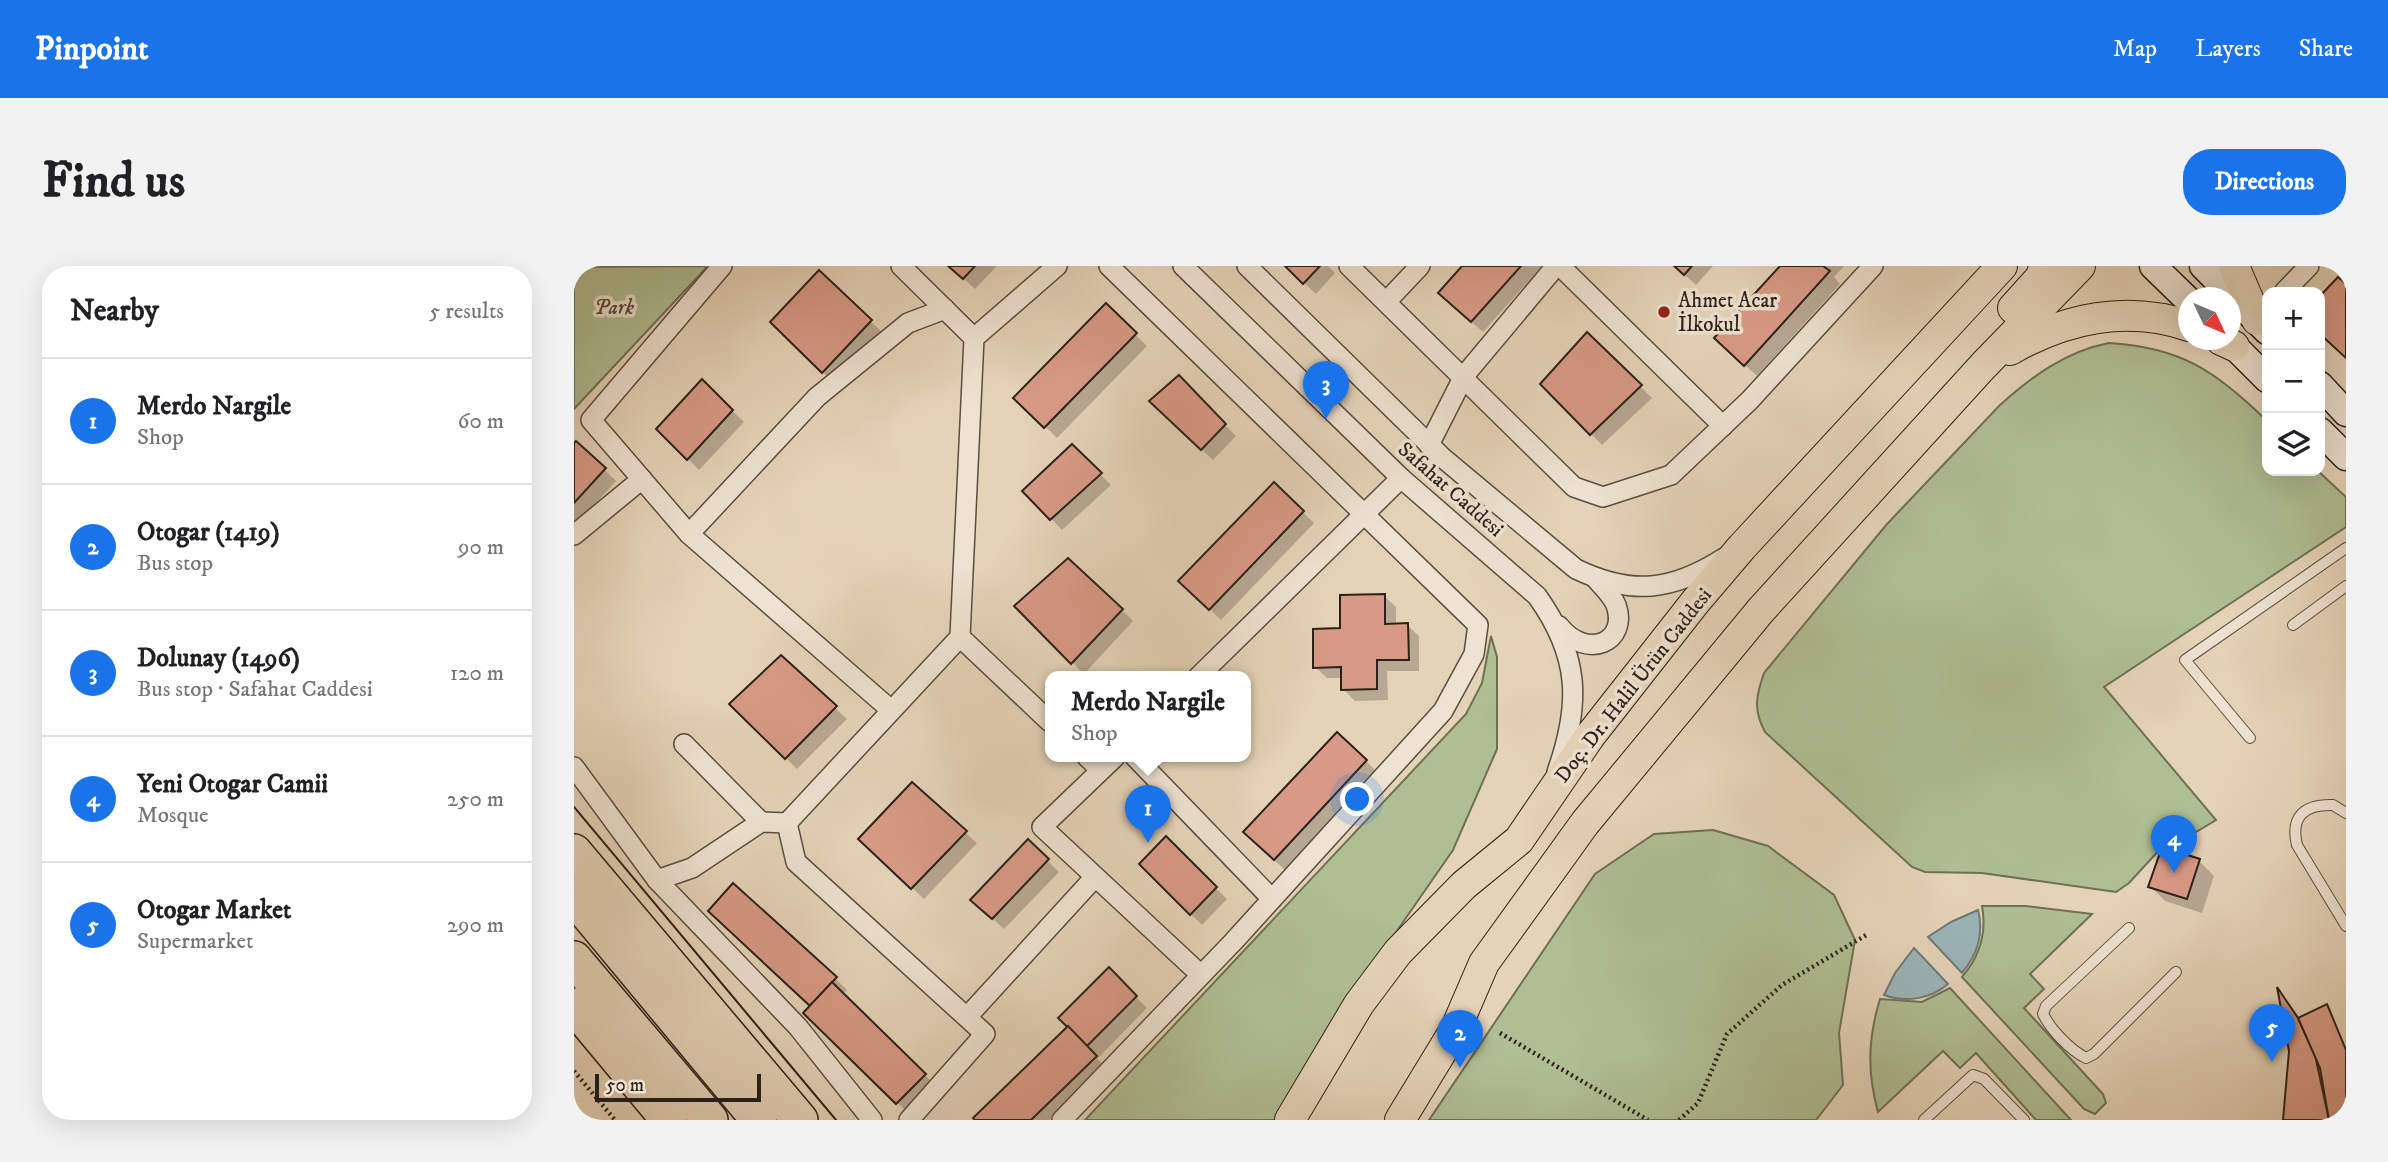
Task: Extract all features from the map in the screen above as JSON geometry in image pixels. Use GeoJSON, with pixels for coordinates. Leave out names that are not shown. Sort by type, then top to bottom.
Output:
{"type":"FeatureCollection","features":[{"type":"Feature","properties":{"kind":"highway"},"geometry":{"type":"LineString","coordinates":[[574,852],[800,1120]]}},
{"type":"Feature","properties":{"kind":"highway"},"geometry":{"type":"LineString","coordinates":[[574,897],[759,1120]]}},
{"type":"Feature","properties":{"kind":"highway"},"geometry":{"type":"LineString","coordinates":[[574,959],[710,1120]]}},
{"type":"Feature","properties":{"kind":"highway"},"geometry":{"type":"LineString","coordinates":[[574,1006],[660,1112]]}},
{"type":"Feature","properties":{"kind":"main road","name":"Doç. Dr. Halil Ürün Caddesi"},"geometry":{"type":"LineString","coordinates":[[1290,1120],[1359,1004],[1398,952],[1464,885],[1519,840],[1640,668],[1742,547],[2002,266]]}},
{"type":"Feature","properties":{"kind":"main road"},"geometry":{"type":"LineString","coordinates":[[1983,366],[1992,333],[2040,278],[2045,266]]}},
{"type":"Feature","properties":{"kind":"main road"},"geometry":{"type":"LineString","coordinates":[[1400,1120],[1456,1028],[1484,962],[1585,823],[1761,610],[1983,366],[2080,266]]}},
{"type":"Feature","properties":{"kind":"main road"},"geometry":{"type":"LineString","coordinates":[[2234,266],[2262,316]]}},
{"type":"Feature","properties":{"kind":"main road"},"geometry":{"type":"LineString","coordinates":[[1983,366],[2046,331],[2077,321],[2142,315],[2178,323]]}},
{"type":"Feature","properties":{"kind":"street"},"geometry":{"type":"LineString","coordinates":[[722,266],[591,420],[689,534],[891,710]]}},
{"type":"Feature","properties":{"kind":"street"},"geometry":{"type":"LineString","coordinates":[[901,266],[974,338]]}},
{"type":"Feature","properties":{"kind":"street"},"geometry":{"type":"LineString","coordinates":[[657,880],[692,868],[761,822],[787,823],[960,637],[974,338],[1057,266]]}},
{"type":"Feature","properties":{"kind":"street"},"geometry":{"type":"LineString","coordinates":[[1062,1120],[1272,899],[1443,711],[1474,654],[1478,625],[1109,266]]}},
{"type":"Feature","properties":{"kind":"street","name":"Safahat Caddesi"},"geometry":{"type":"LineString","coordinates":[[1183,266],[1401,478],[1520,579],[1550,614],[1573,673],[1574,702],[1570,727],[1548,797]]}},
{"type":"Feature","properties":{"kind":"street","name":"Safahat Caddesi"},"geometry":{"type":"LineString","coordinates":[[1248,266],[1429,445],[1546,547],[1576,569],[1596,579],[1644,588],[1672,584],[1702,572],[1742,547]]}},
{"type":"Feature","properties":{"kind":"street"},"geometry":{"type":"LineString","coordinates":[[1349,266],[1464,376],[1484,401],[1574,487],[1603,497],[1671,475],[1723,426],[1874,266]]}},
{"type":"Feature","properties":{"kind":"street"},"geometry":{"type":"LineString","coordinates":[[1386,302],[1420,266]]}},
{"type":"Feature","properties":{"kind":"street"},"geometry":{"type":"LineString","coordinates":[[1429,445],[1464,376],[1558,266],[1723,426]]}},
{"type":"Feature","properties":{"kind":"street"},"geometry":{"type":"LineString","coordinates":[[2153,266],[2178,290]]}},
{"type":"Feature","properties":{"kind":"street"},"geometry":{"type":"LineString","coordinates":[[2203,266],[2262,318]]}},
{"type":"Feature","properties":{"kind":"street"},"geometry":{"type":"LineString","coordinates":[[2289,287],[2309,266]]}},
{"type":"Feature","properties":{"kind":"street"},"geometry":{"type":"LineString","coordinates":[[689,534],[817,397],[908,323],[945,309]]}},
{"type":"Feature","properties":{"kind":"street"},"geometry":{"type":"LineString","coordinates":[[2236,350],[2262,374]]}},
{"type":"Feature","properties":{"kind":"street"},"geometry":{"type":"LineString","coordinates":[[2325,390],[2346,413]]}},
{"type":"Feature","properties":{"kind":"street"},"geometry":{"type":"LineString","coordinates":[[2325,436],[2346,457]]}},
{"type":"Feature","properties":{"kind":"street"},"geometry":{"type":"LineString","coordinates":[[1204,671],[1401,478]]}},
{"type":"Feature","properties":{"kind":"street"},"geometry":{"type":"LineString","coordinates":[[574,535],[642,479]]}},
{"type":"Feature","properties":{"kind":"street"},"geometry":{"type":"LineString","coordinates":[[1550,614],[1572,641],[1585,646],[1600,645],[1612,635],[1618,622],[1616,606],[1596,579]]}},
{"type":"Feature","properties":{"kind":"street"},"geometry":{"type":"LineString","coordinates":[[960,637],[1045,717]]}},
{"type":"Feature","properties":{"kind":"street"},"geometry":{"type":"LineString","coordinates":[[684,744],[761,822]]}},
{"type":"Feature","properties":{"kind":"street"},"geometry":{"type":"LineString","coordinates":[[1101,762],[1042,827],[1201,975]]}},
{"type":"Feature","properties":{"kind":"street"},"geometry":{"type":"LineString","coordinates":[[1140,762],[1272,899]]}},
{"type":"Feature","properties":{"kind":"street"},"geometry":{"type":"LineString","coordinates":[[574,767],[657,880],[798,1027],[872,1120]]}},
{"type":"Feature","properties":{"kind":"street"},"geometry":{"type":"LineString","coordinates":[[787,823],[796,862],[985,1034],[909,1120]]}},
{"type":"Feature","properties":{"kind":"street"},"geometry":{"type":"LineString","coordinates":[[967,1017],[1095,877]]}},
{"type":"Feature","properties":{"kind":"lane"},"geometry":{"type":"LineString","coordinates":[[2250,737],[2185,660],[2346,548]]}},
{"type":"Feature","properties":{"kind":"lane"},"geometry":{"type":"LineString","coordinates":[[2293,625],[2346,586]]}},
{"type":"Feature","properties":{"kind":"lane"},"geometry":{"type":"LineString","coordinates":[[2346,813],[2333,805],[2306,809],[2297,817],[2294,831],[2297,845],[2346,926]]}},
{"type":"Feature","properties":{"kind":"lane"},"geometry":{"type":"LineString","coordinates":[[2129,928],[2046,1006],[2043,1014],[2048,1023],[2079,1055],[2086,1058],[2094,1054],[2176,972]]}},
{"type":"Feature","properties":{"kind":"lane"},"geometry":{"type":"LineString","coordinates":[[1924,1120],[1973,1075],[1984,1079],[2020,1119]]}},
{"type":"Feature","properties":{"kind":"path"},"geometry":{"type":"LineString","coordinates":[[1679,1120],[1698,1103],[1727,1034],[1782,985],[1868,934]]}},
{"type":"Feature","properties":{"kind":"path"},"geometry":{"type":"LineString","coordinates":[[1500,1033],[1648,1120]]}},
{"type":"Feature","properties":{"kind":"path"},"geometry":{"type":"LineString","coordinates":[[574,1071],[615,1120]]}},
{"type":"Feature","properties":{"kind":"green space","name":"Park"},"geometry":{"type":"Polygon","coordinates":[[[574,267],[706,268],[574,409],[574,267]]]}},
{"type":"Feature","properties":{"kind":"green space"},"geometry":{"type":"Polygon","coordinates":[[[2109,343],[2157,350],[2196,365],[2214,376],[2262,416],[2262,476],[2323,476],[2346,497],[2346,527],[2104,687],[2216,820],[2168,849],[2162,847],[2129,883],[2116,892],[1982,873],[1925,872],[1912,867],[1765,732],[1757,703],[1764,673],[1887,524],[2000,405],[2051,366],[2109,343]]]}},
{"type":"Feature","properties":{"kind":"green space"},"geometry":{"type":"Polygon","coordinates":[[[1491,636],[1497,657],[1497,749],[1453,850],[1365,977],[1278,1120],[1085,1120],[1466,714],[1482,683],[1491,636]]]}},
{"type":"Feature","properties":{"kind":"green space"},"geometry":{"type":"Polygon","coordinates":[[[1713,830],[1768,846],[1834,895],[1855,940],[1839,1033],[1843,1085],[1816,1120],[1429,1120],[1595,874],[1654,834],[1713,830]]]}},
{"type":"Feature","properties":{"kind":"green space"},"geometry":{"type":"Polygon","coordinates":[[[1982,906],[2025,906],[2092,914],[2030,974],[2044,989],[2024,1008],[2103,1094],[2106,1103],[2095,1114],[2084,1109],[1962,977],[1981,944],[1984,926],[1982,906]]]}},
{"type":"Feature","properties":{"kind":"green space"},"geometry":{"type":"Polygon","coordinates":[[[1950,988],[2071,1120],[2036,1120],[1976,1053],[1960,1068],[1943,1051],[1878,1112],[1870,1056],[1880,999],[1922,1002],[1950,988]]]}},
{"type":"Feature","properties":{"kind":"water"},"geometry":{"type":"Polygon","coordinates":[[[1978,910],[1978,943],[1972,959],[1962,973],[1928,937],[1951,922],[1978,910]]]}},
{"type":"Feature","properties":{"kind":"water"},"geometry":{"type":"Polygon","coordinates":[[[1914,948],[1948,984],[1934,993],[1918,998],[1900,999],[1884,995],[1895,973],[1914,948]]]}},
{"type":"Feature","properties":{"kind":"building"},"geometry":{"type":"Polygon","coordinates":[[[948,266],[975,266],[963,279],[948,266]]]}},
{"type":"Feature","properties":{"kind":"building"},"geometry":{"type":"Polygon","coordinates":[[[1285,266],[1320,266],[1303,284],[1285,266]]]}},
{"type":"Feature","properties":{"kind":"building"},"geometry":{"type":"Polygon","coordinates":[[[1462,266],[1521,266],[1471,322],[1438,293],[1462,266]]]}},
{"type":"Feature","properties":{"kind":"building"},"geometry":{"type":"Polygon","coordinates":[[[1674,266],[1692,266],[1684,275],[1674,266]]]}},
{"type":"Feature","properties":{"kind":"building"},"geometry":{"type":"Polygon","coordinates":[[[1780,266],[1823,266],[1830,271],[1744,366],[1714,338],[1780,266]]]}},
{"type":"Feature","properties":{"kind":"building"},"geometry":{"type":"Polygon","coordinates":[[[819,270],[872,320],[822,373],[770,322],[819,270]]]}},
{"type":"Feature","properties":{"kind":"building"},"geometry":{"type":"Polygon","coordinates":[[[2338,277],[2346,284],[2346,358],[2325,339],[2325,291],[2338,277]]]}},
{"type":"Feature","properties":{"kind":"building"},"geometry":{"type":"Polygon","coordinates":[[[1106,303],[1137,333],[1044,428],[1013,398],[1106,303]]]}},
{"type":"Feature","properties":{"kind":"building"},"geometry":{"type":"Polygon","coordinates":[[[1587,332],[1642,385],[1590,435],[1540,384],[1587,332]]]}},
{"type":"Feature","properties":{"kind":"building"},"geometry":{"type":"Polygon","coordinates":[[[1179,375],[1226,424],[1201,450],[1149,401],[1179,375]]]}},
{"type":"Feature","properties":{"kind":"building"},"geometry":{"type":"Polygon","coordinates":[[[702,379],[733,410],[687,460],[656,429],[702,379]]]}},
{"type":"Feature","properties":{"kind":"building"},"geometry":{"type":"Polygon","coordinates":[[[576,441],[606,468],[574,503],[574,443],[576,441]]]}},
{"type":"Feature","properties":{"kind":"building"},"geometry":{"type":"Polygon","coordinates":[[[1072,444],[1102,473],[1050,520],[1022,491],[1072,444]]]}},
{"type":"Feature","properties":{"kind":"building"},"geometry":{"type":"Polygon","coordinates":[[[1274,482],[1304,511],[1209,610],[1178,581],[1274,482]]]}},
{"type":"Feature","properties":{"kind":"building"},"geometry":{"type":"Polygon","coordinates":[[[1068,558],[1123,609],[1071,664],[1014,606],[1068,558]]]}},
{"type":"Feature","properties":{"kind":"building"},"geometry":{"type":"Polygon","coordinates":[[[1385,594],[1385,624],[1408,623],[1409,660],[1377,660],[1377,689],[1341,690],[1341,667],[1313,668],[1313,629],[1340,628],[1340,595],[1385,594]]]}},
{"type":"Feature","properties":{"kind":"building"},"geometry":{"type":"Polygon","coordinates":[[[781,655],[837,706],[785,759],[729,704],[781,655]]]}},
{"type":"Feature","properties":{"kind":"building"},"geometry":{"type":"Polygon","coordinates":[[[1337,732],[1367,760],[1274,860],[1243,832],[1337,732]]]}},
{"type":"Feature","properties":{"kind":"building"},"geometry":{"type":"Polygon","coordinates":[[[912,782],[967,831],[911,889],[858,839],[912,782]]]}},
{"type":"Feature","properties":{"kind":"building"},"geometry":{"type":"Polygon","coordinates":[[[1166,836],[1217,887],[1190,915],[1139,864],[1166,836]]]}},
{"type":"Feature","properties":{"kind":"building"},"geometry":{"type":"Polygon","coordinates":[[[1028,839],[1049,859],[992,919],[970,900],[1028,839]]]}},
{"type":"Feature","properties":{"kind":"building"},"geometry":{"type":"Polygon","coordinates":[[[2162,847],[2200,859],[2187,899],[2148,887],[2162,847]]]}},
{"type":"Feature","properties":{"kind":"building"},"geometry":{"type":"Polygon","coordinates":[[[733,883],[837,977],[810,1006],[708,911],[733,883]]]}},
{"type":"Feature","properties":{"kind":"building"},"geometry":{"type":"Polygon","coordinates":[[[1109,967],[1137,996],[1087,1046],[1058,1018],[1109,967]]]}},
{"type":"Feature","properties":{"kind":"building"},"geometry":{"type":"Polygon","coordinates":[[[832,982],[926,1074],[896,1104],[803,1013],[832,982]]]}},
{"type":"Feature","properties":{"kind":"building"},"geometry":{"type":"Polygon","coordinates":[[[2277,987],[2298,1018],[2315,1055],[2329,1120],[2283,1120],[2289,1051],[2277,987]]]}},
{"type":"Feature","properties":{"kind":"building"},"geometry":{"type":"Polygon","coordinates":[[[2327,1004],[2346,1050],[2346,1120],[2329,1120],[2320,1068],[2298,1018],[2327,1004]]]}},
{"type":"Feature","properties":{"kind":"building"},"geometry":{"type":"Polygon","coordinates":[[[1068,1026],[1097,1056],[1031,1120],[973,1118],[1068,1026]]]}},
{"type":"Feature","properties":{"kind":"tram line"},"geometry":{"type":"LineString","coordinates":[[574,807],[836,1120]]}},
{"type":"Feature","properties":{"kind":"place","name":"Ahmet Acar İlkokul"},"geometry":{"type":"Point","coordinates":[1664,312]}},
{"type":"Feature","properties":{"kind":"place","name":"Dolunay (1496)"},"geometry":{"type":"Point","coordinates":[1326,419]}},
{"type":"Feature","properties":{"kind":"place","name":"Merdo Nargile"},"geometry":{"type":"Point","coordinates":[1148,843]}},
{"type":"Feature","properties":{"kind":"place","name":"Yeni Otogar Camii"},"geometry":{"type":"Point","coordinates":[2174,873]}},
{"type":"Feature","properties":{"kind":"place","name":"Otogar Market"},"geometry":{"type":"Point","coordinates":[2272,1062]}},
{"type":"Feature","properties":{"kind":"place","name":"Otogar (1419)"},"geometry":{"type":"Point","coordinates":[1460,1068]}}]}
